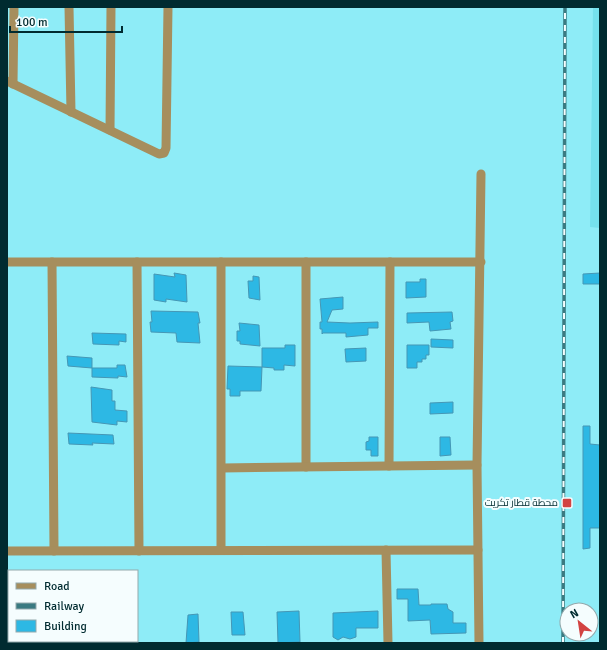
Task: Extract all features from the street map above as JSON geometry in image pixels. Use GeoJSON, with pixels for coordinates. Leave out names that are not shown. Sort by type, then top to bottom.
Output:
{"type":"FeatureCollection","features":[{"type":"Feature","properties":{"kind":"street"},"geometry":{"type":"LineString","coordinates":[[14,7],[10,83],[159,154],[166,151],[168,7]]}},
{"type":"Feature","properties":{"kind":"street"},"geometry":{"type":"LineString","coordinates":[[69,7],[71,112]]}},
{"type":"Feature","properties":{"kind":"street"},"geometry":{"type":"LineString","coordinates":[[110,130],[111,7]]}},
{"type":"Feature","properties":{"kind":"street"},"geometry":{"type":"LineString","coordinates":[[479,643],[477,465],[481,262],[481,174]]}},
{"type":"Feature","properties":{"kind":"street"},"geometry":{"type":"LineString","coordinates":[[7,262],[481,262]]}},
{"type":"Feature","properties":{"kind":"street"},"geometry":{"type":"LineString","coordinates":[[52,262],[54,551]]}},
{"type":"Feature","properties":{"kind":"street"},"geometry":{"type":"LineString","coordinates":[[136,262],[139,551]]}},
{"type":"Feature","properties":{"kind":"street"},"geometry":{"type":"LineString","coordinates":[[221,262],[221,550]]}},
{"type":"Feature","properties":{"kind":"street"},"geometry":{"type":"LineString","coordinates":[[306,262],[306,467]]}},
{"type":"Feature","properties":{"kind":"street"},"geometry":{"type":"LineString","coordinates":[[389,466],[390,262]]}},
{"type":"Feature","properties":{"kind":"street"},"geometry":{"type":"LineString","coordinates":[[222,468],[477,465]]}},
{"type":"Feature","properties":{"kind":"street"},"geometry":{"type":"LineString","coordinates":[[386,550],[388,643]]}},
{"type":"Feature","properties":{"kind":"street"},"geometry":{"type":"LineString","coordinates":[[7,552],[478,550]]}},
{"type":"Feature","properties":{"kind":"shaded area"},"geometry":{"type":"Polygon","coordinates":[[[593,7],[600,7],[600,228],[590,227],[593,7]]]}},
{"type":"Feature","properties":{"kind":"building"},"geometry":{"type":"Polygon","coordinates":[[[174,273],[186,275],[187,302],[166,299],[166,302],[154,300],[154,274],[175,277],[174,273]]]}},
{"type":"Feature","properties":{"kind":"building"},"geometry":{"type":"Polygon","coordinates":[[[600,273],[600,284],[583,284],[583,274],[600,273]]]}},
{"type":"Feature","properties":{"kind":"building"},"geometry":{"type":"Polygon","coordinates":[[[253,276],[259,277],[260,300],[249,298],[248,281],[253,281],[253,276]]]}},
{"type":"Feature","properties":{"kind":"building"},"geometry":{"type":"Polygon","coordinates":[[[420,279],[426,279],[426,297],[406,298],[406,282],[420,282],[420,279]]]}},
{"type":"Feature","properties":{"kind":"building"},"geometry":{"type":"Polygon","coordinates":[[[343,297],[343,309],[332,310],[327,322],[378,322],[378,328],[368,328],[368,335],[346,337],[346,333],[322,334],[322,329],[320,329],[320,322],[322,322],[320,299],[343,297]]]}},
{"type":"Feature","properties":{"kind":"building"},"geometry":{"type":"Polygon","coordinates":[[[151,311],[198,312],[200,323],[198,323],[200,343],[177,342],[176,333],[151,332],[151,311]]]}},
{"type":"Feature","properties":{"kind":"building"},"geometry":{"type":"Polygon","coordinates":[[[452,312],[453,321],[450,322],[451,329],[430,331],[429,322],[407,323],[407,313],[452,312]]]}},
{"type":"Feature","properties":{"kind":"building"},"geometry":{"type":"Polygon","coordinates":[[[239,323],[259,325],[260,346],[240,344],[240,341],[237,341],[237,331],[240,331],[239,323]]]}},
{"type":"Feature","properties":{"kind":"building"},"geometry":{"type":"Polygon","coordinates":[[[92,333],[126,334],[126,342],[119,341],[119,345],[93,344],[92,333]]]}},
{"type":"Feature","properties":{"kind":"building"},"geometry":{"type":"Polygon","coordinates":[[[431,339],[453,340],[453,348],[431,347],[431,339]]]}},
{"type":"Feature","properties":{"kind":"building"},"geometry":{"type":"Polygon","coordinates":[[[285,345],[295,345],[295,366],[284,365],[284,370],[274,370],[274,368],[262,367],[262,348],[285,348],[285,345]]]}},
{"type":"Feature","properties":{"kind":"building"},"geometry":{"type":"Polygon","coordinates":[[[407,345],[429,345],[429,355],[426,355],[426,359],[422,359],[422,362],[417,362],[417,368],[407,368],[407,345]]]}},
{"type":"Feature","properties":{"kind":"building"},"geometry":{"type":"Polygon","coordinates":[[[366,348],[366,361],[346,362],[345,349],[366,348]]]}},
{"type":"Feature","properties":{"kind":"building"},"geometry":{"type":"Polygon","coordinates":[[[67,356],[92,358],[92,368],[68,366],[67,356]]]}},
{"type":"Feature","properties":{"kind":"building"},"geometry":{"type":"Polygon","coordinates":[[[117,365],[125,365],[127,377],[92,377],[92,368],[117,368],[117,365]]]}},
{"type":"Feature","properties":{"kind":"building"},"geometry":{"type":"Polygon","coordinates":[[[228,366],[262,367],[261,391],[240,391],[240,396],[230,396],[230,389],[227,389],[228,366]]]}},
{"type":"Feature","properties":{"kind":"building"},"geometry":{"type":"Polygon","coordinates":[[[91,387],[112,390],[112,401],[115,401],[115,410],[127,411],[127,422],[117,421],[117,425],[92,422],[91,387]]]}},
{"type":"Feature","properties":{"kind":"building"},"geometry":{"type":"Polygon","coordinates":[[[453,402],[453,413],[430,414],[430,403],[453,402]]]}},
{"type":"Feature","properties":{"kind":"building"},"geometry":{"type":"Polygon","coordinates":[[[583,426],[590,426],[590,444],[600,445],[600,528],[590,528],[590,548],[583,549],[583,426]]]}},
{"type":"Feature","properties":{"kind":"building"},"geometry":{"type":"Polygon","coordinates":[[[68,433],[113,435],[114,444],[69,444],[68,433]]]}},
{"type":"Feature","properties":{"kind":"building"},"geometry":{"type":"Polygon","coordinates":[[[369,437],[378,437],[378,456],[371,456],[371,450],[366,450],[366,442],[369,441],[369,437]]]}},
{"type":"Feature","properties":{"kind":"building"},"geometry":{"type":"Polygon","coordinates":[[[440,437],[450,437],[451,455],[440,456],[440,437]]]}},
{"type":"Feature","properties":{"kind":"building"},"geometry":{"type":"Polygon","coordinates":[[[397,589],[418,589],[419,605],[447,604],[448,609],[453,612],[453,623],[466,623],[466,633],[431,634],[430,620],[408,621],[408,599],[397,599],[397,589]]]}},
{"type":"Feature","properties":{"kind":"building"},"geometry":{"type":"Polygon","coordinates":[[[299,611],[300,642],[278,643],[277,612],[299,611]]]}},
{"type":"Feature","properties":{"kind":"building"},"geometry":{"type":"Polygon","coordinates":[[[378,611],[378,628],[356,628],[356,637],[350,639],[343,637],[338,640],[333,637],[333,613],[378,611]]]}},
{"type":"Feature","properties":{"kind":"building"},"geometry":{"type":"Polygon","coordinates":[[[231,612],[243,612],[245,635],[232,635],[231,612]]]}},
{"type":"Feature","properties":{"kind":"building"},"geometry":{"type":"Polygon","coordinates":[[[198,614],[199,642],[186,643],[188,615],[198,614]]]}},
{"type":"Feature","properties":{"kind":"railway"},"geometry":{"type":"LineString","coordinates":[[563,643],[565,7]]}},
{"type":"Feature","properties":{"kind":"place","name":"محطة قطار تكريت"},"geometry":{"type":"Point","coordinates":[567,503]}}]}
